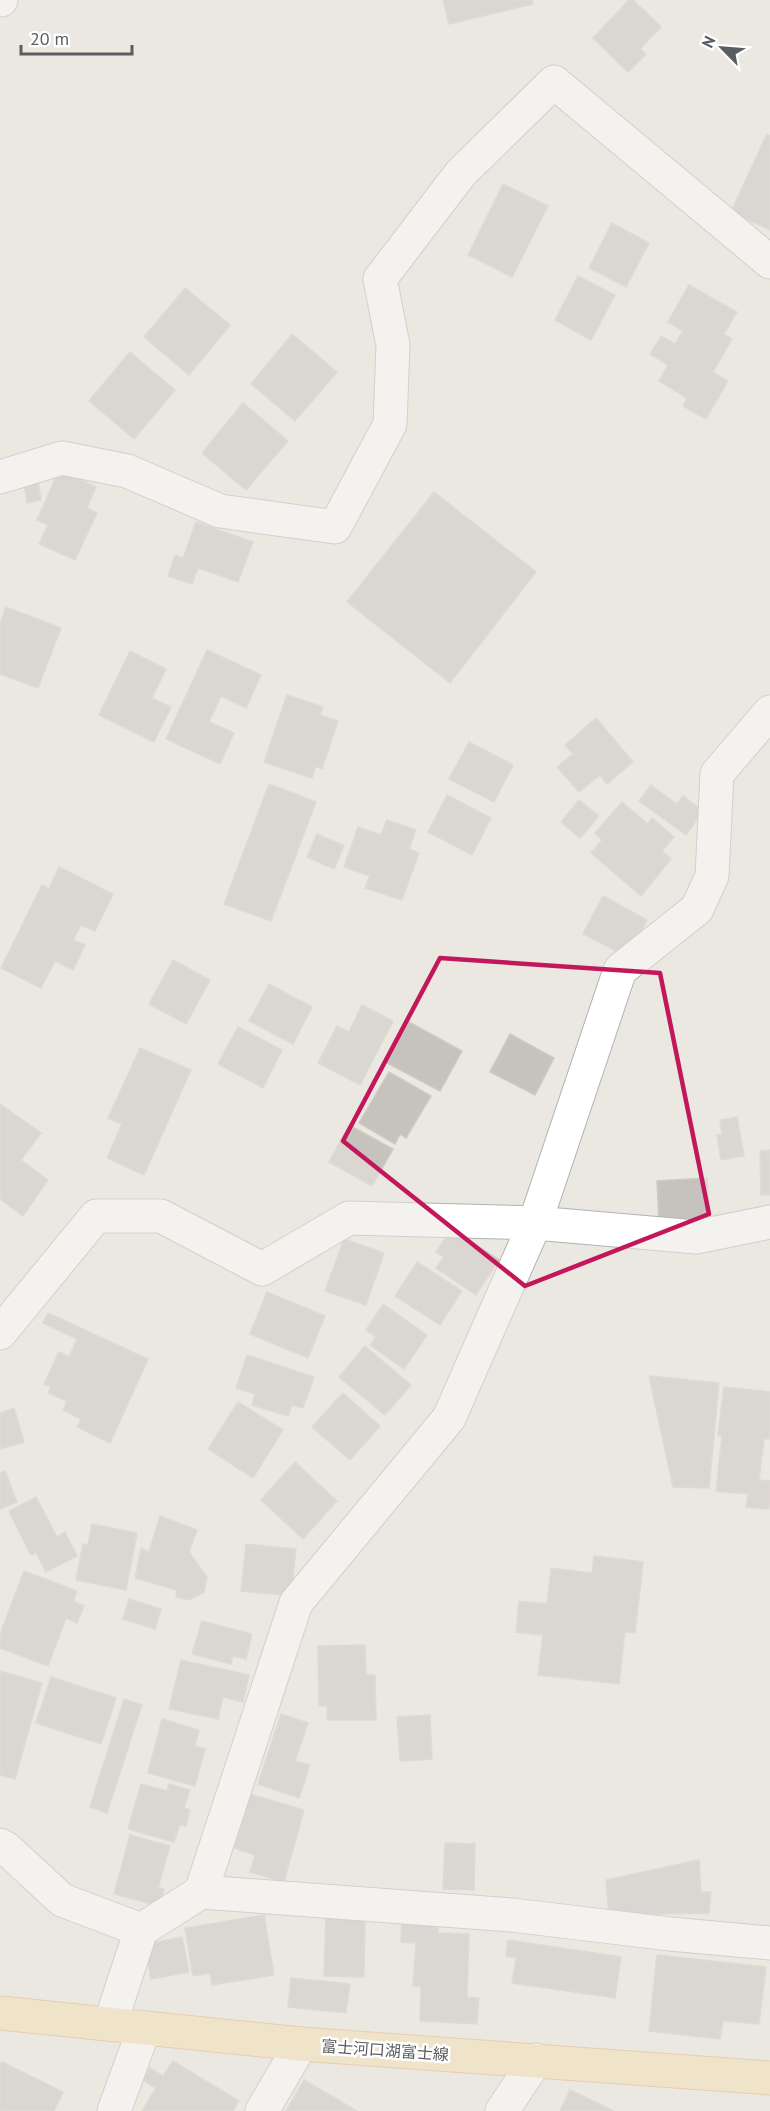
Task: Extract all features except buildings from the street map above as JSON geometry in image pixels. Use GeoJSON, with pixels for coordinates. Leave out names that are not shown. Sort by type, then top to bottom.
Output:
{"type":"FeatureCollection","features":[{"type":"Feature","properties":{"kind":"main road","name":"富士河口湖富士線"},"geometry":{"type":"LineString","coordinates":[[0,2013],[301,2044],[770,2078]]}},
{"type":"Feature","properties":{"kind":"street"},"geometry":{"type":"LineString","coordinates":[[0,477],[62,458],[127,471],[220,511],[335,527],[390,424],[393,345],[380,279],[461,173],[554,82],[770,262]]}},
{"type":"Feature","properties":{"kind":"street"},"geometry":{"type":"LineString","coordinates":[[201,1892],[296,1603],[449,1418],[535,1223],[620,970],[697,909],[712,876],[717,774],[770,712]]}},
{"type":"Feature","properties":{"kind":"street"},"geometry":{"type":"LineString","coordinates":[[0,1333],[96,1216],[160,1216],[262,1269],[349,1218],[535,1223],[696,1237],[770,1222]]}},
{"type":"Feature","properties":{"kind":"street"},"geometry":{"type":"LineString","coordinates":[[0,1845],[62,1900],[141,1930]]}},
{"type":"Feature","properties":{"kind":"street"},"geometry":{"type":"LineString","coordinates":[[110,2024],[141,1930],[201,1892],[512,1915],[770,1943]]}},
{"type":"Feature","properties":{"kind":"street"},"geometry":{"type":"LineString","coordinates":[[114,2111],[144,2029]]}},
{"type":"Feature","properties":{"kind":"street"},"geometry":{"type":"LineString","coordinates":[[262,2111],[301,2044]]}},
{"type":"Feature","properties":{"kind":"street"},"geometry":{"type":"LineString","coordinates":[[502,2111],[536,2061]]}},
{"type":"Feature","properties":{"kind":"highlighted area"},"geometry":{"type":"Polygon","coordinates":[[[440,958],[660,973],[709,1214],[525,1286],[343,1141],[440,958]]]}}]}
